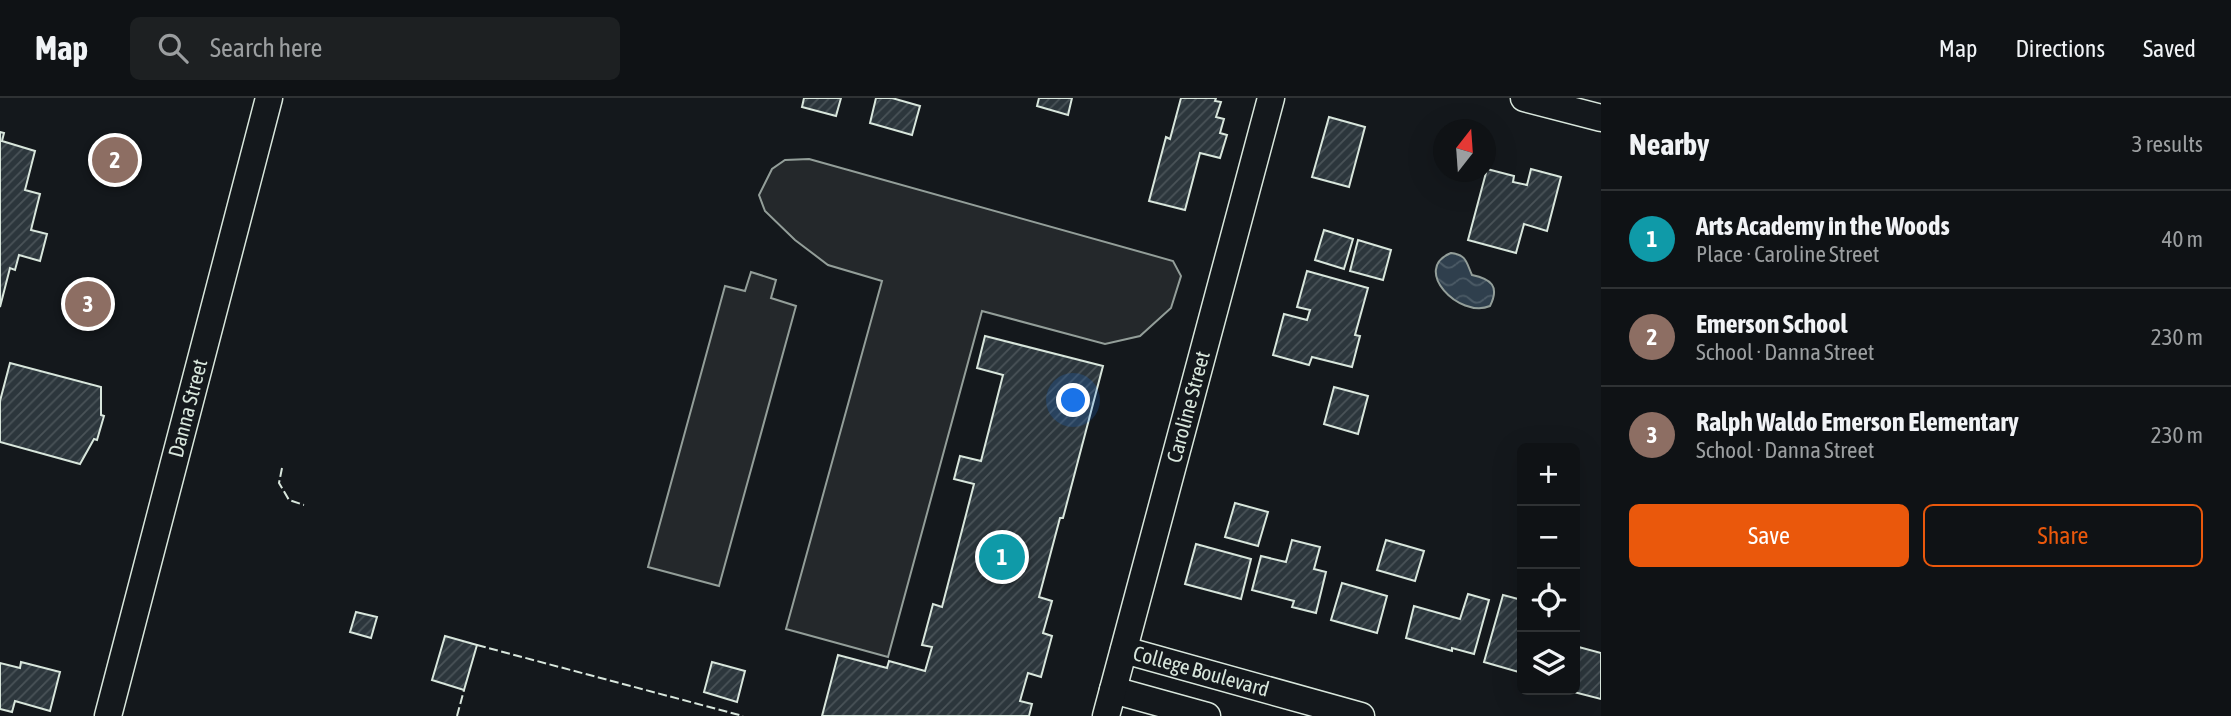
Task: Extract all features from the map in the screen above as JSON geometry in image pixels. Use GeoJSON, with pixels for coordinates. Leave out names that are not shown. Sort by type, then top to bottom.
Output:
{"type":"FeatureCollection","features":[{"type":"Feature","properties":{"kind":"street","name":"Danna Street"},"geometry":{"type":"LineString","coordinates":[[108,716],[269,98]]}},
{"type":"Feature","properties":{"kind":"street","name":"Caroline Street"},"geometry":{"type":"LineString","coordinates":[[1106,716],[1271,98]]}},
{"type":"Feature","properties":{"kind":"street"},"geometry":{"type":"LineString","coordinates":[[1524,98],[1601,118]]}},
{"type":"Feature","properties":{"kind":"street","name":"College Boulevard"},"geometry":{"type":"LineString","coordinates":[[1124,650],[1361,716]]}},
{"type":"Feature","properties":{"kind":"street","name":"College Boulevard"},"geometry":{"type":"LineString","coordinates":[[1113,690],[1207,716]]}},
{"type":"Feature","properties":{"kind":"shaded area"},"geometry":{"type":"Polygon","coordinates":[[[809,159],[1173,261],[1181,276],[1171,308],[1140,336],[1105,344],[982,311],[888,657],[786,629],[882,281],[828,265],[795,240],[765,211],[759,195],[772,169],[785,160],[809,159]]]}},
{"type":"Feature","properties":{"kind":"shaded area"},"geometry":{"type":"Polygon","coordinates":[[[751,272],[776,280],[771,298],[796,306],[719,586],[648,567],[725,286],[745,291],[751,272]]]}},
{"type":"Feature","properties":{"kind":"water"},"geometry":{"type":"Polygon","coordinates":[[[1451,253],[1463,257],[1472,275],[1489,281],[1492,285],[1494,293],[1490,306],[1478,308],[1465,305],[1444,290],[1436,270],[1440,260],[1451,253]]]}},
{"type":"Feature","properties":{"kind":"building"},"geometry":{"type":"Polygon","coordinates":[[[804,98],[841,98],[836,116],[802,107],[804,98]]]}},
{"type":"Feature","properties":{"kind":"building"},"geometry":{"type":"Polygon","coordinates":[[[876,98],[892,98],[920,106],[912,135],[870,123],[876,98]]]}},
{"type":"Feature","properties":{"kind":"building"},"geometry":{"type":"Polygon","coordinates":[[[1039,98],[1072,98],[1068,115],[1037,106],[1039,98]]]}},
{"type":"Feature","properties":{"kind":"building"},"geometry":{"type":"Polygon","coordinates":[[[1181,98],[1216,98],[1215,101],[1221,102],[1216,117],[1224,119],[1220,133],[1227,135],[1220,158],[1200,153],[1185,210],[1149,201],[1166,137],[1170,139],[1181,98]]]}},
{"type":"Feature","properties":{"kind":"building"},"geometry":{"type":"Polygon","coordinates":[[[1329,117],[1365,127],[1349,187],[1312,177],[1329,117]]]}},
{"type":"Feature","properties":{"kind":"building"},"geometry":{"type":"Polygon","coordinates":[[[0,132],[4,133],[2,141],[35,151],[25,190],[40,194],[31,230],[47,234],[40,261],[19,255],[15,270],[10,268],[0,307],[0,132]]]}},
{"type":"Feature","properties":{"kind":"building"},"geometry":{"type":"Polygon","coordinates":[[[1531,169],[1561,177],[1547,231],[1524,224],[1516,253],[1468,240],[1484,182],[1496,182],[1496,171],[1514,176],[1513,182],[1527,185],[1531,169]]]}},
{"type":"Feature","properties":{"kind":"building"},"geometry":{"type":"Polygon","coordinates":[[[1324,230],[1353,239],[1344,269],[1315,260],[1324,230]]]}},
{"type":"Feature","properties":{"kind":"building"},"geometry":{"type":"Polygon","coordinates":[[[1358,240],[1391,250],[1383,280],[1350,271],[1358,240]]]}},
{"type":"Feature","properties":{"kind":"building"},"geometry":{"type":"Polygon","coordinates":[[[1307,271],[1368,288],[1355,335],[1360,336],[1352,367],[1312,357],[1309,365],[1273,355],[1284,314],[1307,320],[1310,310],[1297,307],[1307,271]]]}},
{"type":"Feature","properties":{"kind":"building"},"geometry":{"type":"Polygon","coordinates":[[[985,336],[1103,366],[1039,597],[1052,601],[1043,633],[1052,636],[1041,677],[1028,673],[1020,701],[1032,704],[1029,716],[822,716],[838,655],[887,668],[889,661],[925,671],[932,647],[922,645],[933,604],[942,607],[974,484],[954,479],[960,456],[981,461],[1003,375],[977,368],[985,336]]]}},
{"type":"Feature","properties":{"kind":"building"},"geometry":{"type":"Polygon","coordinates":[[[10,363],[101,387],[101,415],[104,416],[97,440],[94,439],[80,464],[0,442],[0,401],[10,363]]]}},
{"type":"Feature","properties":{"kind":"building"},"geometry":{"type":"Polygon","coordinates":[[[1334,387],[1368,396],[1358,434],[1324,424],[1334,387]]]}},
{"type":"Feature","properties":{"kind":"building"},"geometry":{"type":"Polygon","coordinates":[[[1235,503],[1268,512],[1258,546],[1225,537],[1235,503]]]}},
{"type":"Feature","properties":{"kind":"building"},"geometry":{"type":"Polygon","coordinates":[[[1292,540],[1320,547],[1314,569],[1326,572],[1316,613],[1292,607],[1294,601],[1252,590],[1261,556],[1286,562],[1292,540]]]}},
{"type":"Feature","properties":{"kind":"building"},"geometry":{"type":"Polygon","coordinates":[[[1386,540],[1424,551],[1415,581],[1377,570],[1386,540]]]}},
{"type":"Feature","properties":{"kind":"building"},"geometry":{"type":"Polygon","coordinates":[[[1196,544],[1251,559],[1241,599],[1185,584],[1196,544]]]}},
{"type":"Feature","properties":{"kind":"building"},"geometry":{"type":"Polygon","coordinates":[[[1342,583],[1387,596],[1377,633],[1331,620],[1342,583]]]}},
{"type":"Feature","properties":{"kind":"building"},"geometry":{"type":"Polygon","coordinates":[[[1468,594],[1489,600],[1474,654],[1452,648],[1452,651],[1406,638],[1414,606],[1460,619],[1468,594]]]}},
{"type":"Feature","properties":{"kind":"building"},"geometry":{"type":"Polygon","coordinates":[[[1503,595],[1517,599],[1517,672],[1484,662],[1503,595]]]}},
{"type":"Feature","properties":{"kind":"building"},"geometry":{"type":"Polygon","coordinates":[[[356,612],[377,617],[371,638],[350,632],[356,612]]]}},
{"type":"Feature","properties":{"kind":"building"},"geometry":{"type":"Polygon","coordinates":[[[445,636],[477,645],[464,690],[432,680],[445,636]]]}},
{"type":"Feature","properties":{"kind":"building"},"geometry":{"type":"Polygon","coordinates":[[[1580,647],[1601,653],[1601,699],[1580,694],[1580,647]]]}},
{"type":"Feature","properties":{"kind":"building"},"geometry":{"type":"Polygon","coordinates":[[[21,662],[60,672],[50,711],[15,701],[12,712],[0,709],[0,663],[20,668],[21,662]]]}},
{"type":"Feature","properties":{"kind":"building"},"geometry":{"type":"Polygon","coordinates":[[[712,662],[745,671],[737,702],[704,692],[712,662]]]}},
{"type":"Feature","properties":{"kind":"fence"},"geometry":{"type":"LineString","coordinates":[[282,468],[279,483],[289,500],[304,505]]}},
{"type":"Feature","properties":{"kind":"fence"},"geometry":{"type":"LineString","coordinates":[[477,645],[743,716]]}},
{"type":"Feature","properties":{"kind":"fence"},"geometry":{"type":"LineString","coordinates":[[457,716],[464,690]]}},
{"type":"Feature","properties":{"kind":"place","name":"Emerson School"},"geometry":{"type":"Point","coordinates":[115,160]}},
{"type":"Feature","properties":{"kind":"place","name":"Ralph Waldo Emerson Elementary"},"geometry":{"type":"Point","coordinates":[88,304]}},
{"type":"Feature","properties":{"kind":"place","name":"Arts Academy in the Woods"},"geometry":{"type":"Point","coordinates":[1002,557]}}]}
